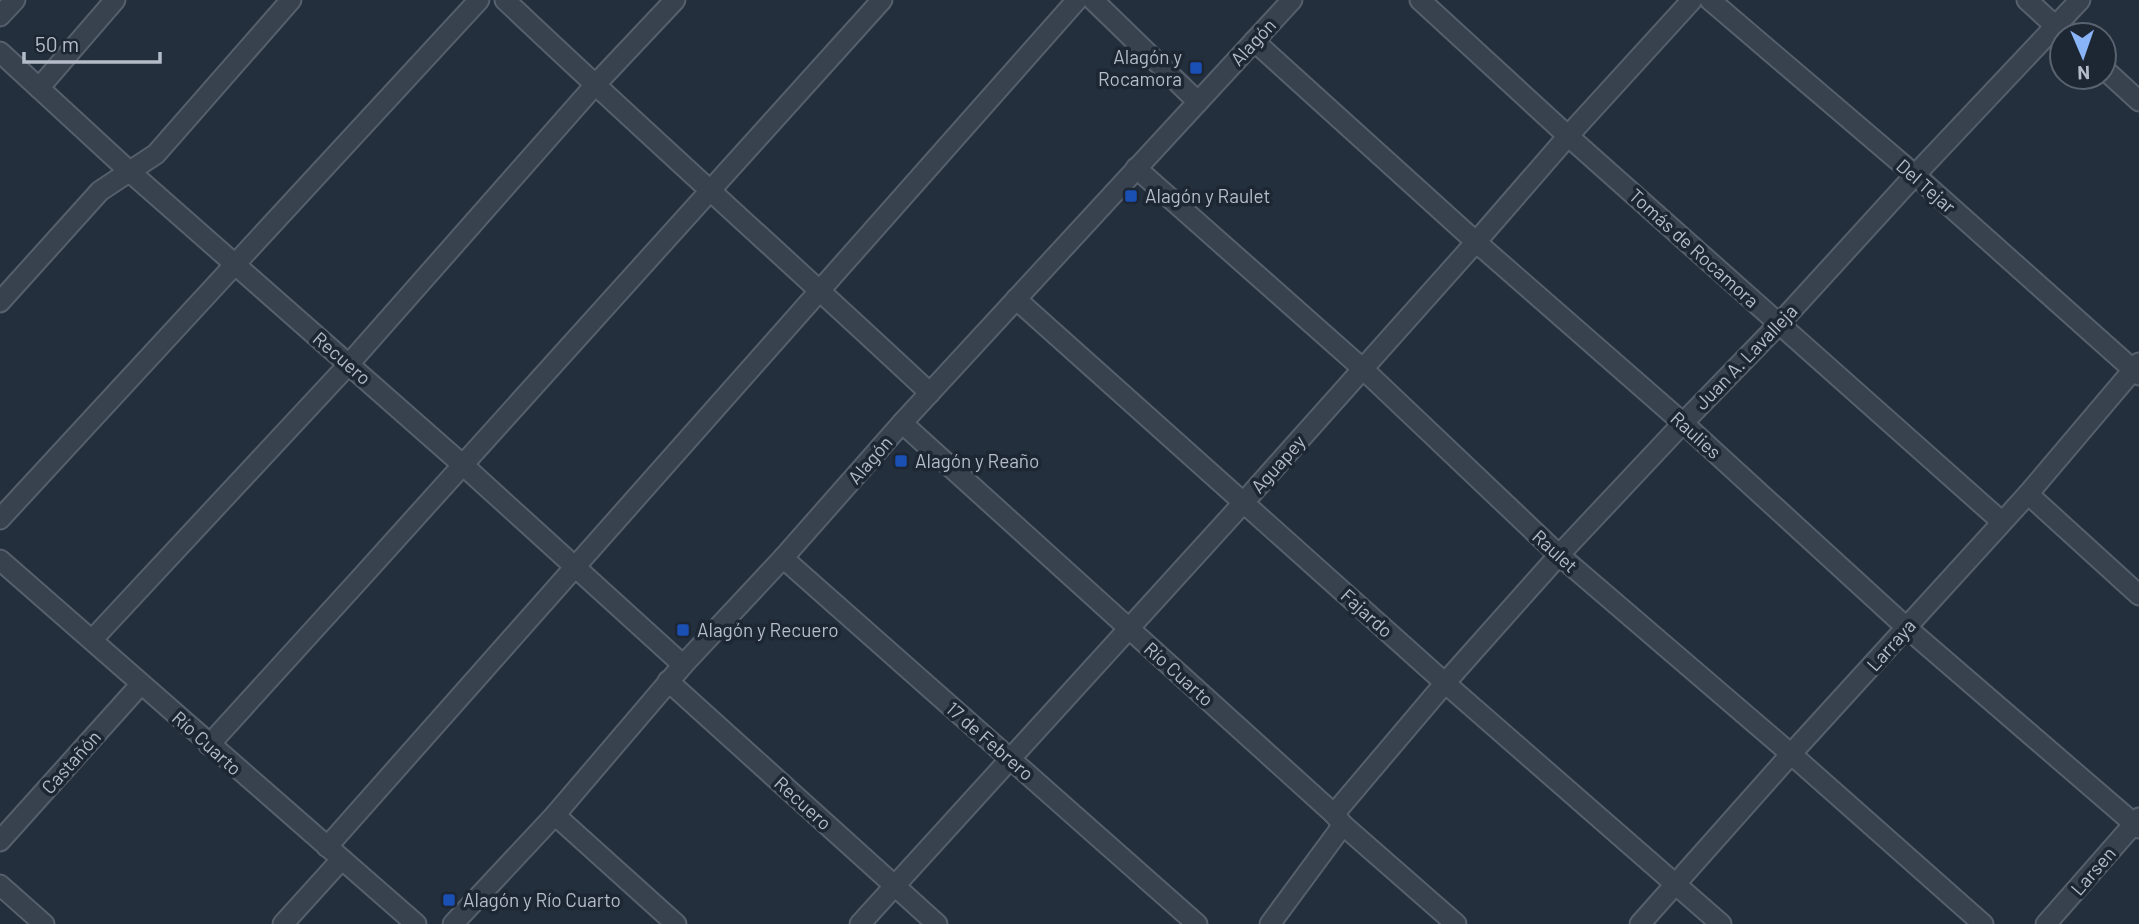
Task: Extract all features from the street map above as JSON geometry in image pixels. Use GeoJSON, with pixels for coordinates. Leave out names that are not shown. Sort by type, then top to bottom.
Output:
{"type":"FeatureCollection","features":[{"type":"Feature","properties":{"kind":"street"},"geometry":{"type":"LineString","coordinates":[[0,16],[15,0]]}},
{"type":"Feature","properties":{"kind":"street"},"geometry":{"type":"LineString","coordinates":[[39,88],[115,0]]}},
{"type":"Feature","properties":{"kind":"street"},"geometry":{"type":"LineString","coordinates":[[0,302],[100,191],[156,154],[291,0]]}},
{"type":"Feature","properties":{"kind":"street"},"geometry":{"type":"LineString","coordinates":[[0,519],[479,0]]}},
{"type":"Feature","properties":{"kind":"street"},"geometry":{"type":"LineString","coordinates":[[505,0],[708,191],[820,290],[930,393]]}},
{"type":"Feature","properties":{"kind":"street"},"geometry":{"type":"LineString","coordinates":[[92,640],[349,364],[595,85],[675,0]]}},
{"type":"Feature","properties":{"kind":"street"},"geometry":{"type":"LineString","coordinates":[[209,745],[464,466],[882,0]]}},
{"type":"Feature","properties":{"kind":"street"},"geometry":{"type":"LineString","coordinates":[[283,924],[334,853],[574,566],[1077,0]]}},
{"type":"Feature","properties":{"kind":"street"},"geometry":{"type":"LineString","coordinates":[[1093,0],[1197,101]]}},
{"type":"Feature","properties":{"kind":"street","name":"Alagón"},"geometry":{"type":"LineString","coordinates":[[453,924],[555,815],[668,681],[783,558],[902,423],[1292,0]]}},
{"type":"Feature","properties":{"kind":"street","name":"Tomás de Rocamora"},"geometry":{"type":"LineString","coordinates":[[1420,0],[1568,136],[2002,522]]}},
{"type":"Feature","properties":{"kind":"street","name":"Aguapey"},"geometry":{"type":"LineString","coordinates":[[860,924],[1244,502],[1692,0]]}},
{"type":"Feature","properties":{"kind":"street","name":"Del Tejar"},"geometry":{"type":"LineString","coordinates":[[1710,0],[2137,369]]}},
{"type":"Feature","properties":{"kind":"street"},"geometry":{"type":"LineString","coordinates":[[2027,0],[2050,21]]}},
{"type":"Feature","properties":{"kind":"street","name":"Juan A. Lavalleja"},"geometry":{"type":"LineString","coordinates":[[2067,21],[2080,0]]}},
{"type":"Feature","properties":{"kind":"street","name":"Raulies"},"geometry":{"type":"LineString","coordinates":[[1254,41],[1907,628],[2137,823]]}},
{"type":"Feature","properties":{"kind":"street","name":"Juan A. Lavalleja"},"geometry":{"type":"LineString","coordinates":[[1270,924],[1338,819],[1445,683],[1559,555],[1779,324],[1915,175],[2048,44]]}},
{"type":"Feature","properties":{"kind":"street","name":"Recuero"},"geometry":{"type":"LineString","coordinates":[[0,52],[129,171],[464,466],[683,665]]}},
{"type":"Feature","properties":{"kind":"street"},"geometry":{"type":"LineString","coordinates":[[2118,82],[2139,101]]}},
{"type":"Feature","properties":{"kind":"street","name":"Raulet"},"geometry":{"type":"LineString","coordinates":[[1136,168],[1363,369],[1559,555],[1791,754],[1983,924]]}},
{"type":"Feature","properties":{"kind":"street","name":"Fajardo"},"geometry":{"type":"LineString","coordinates":[[1017,299],[1445,683],[1721,924]]}},
{"type":"Feature","properties":{"kind":"street","name":"Larraya"},"geometry":{"type":"LineString","coordinates":[[1640,924],[2028,495],[2137,369]]}},
{"type":"Feature","properties":{"kind":"street","name":"Río Cuarto"},"geometry":{"type":"LineString","coordinates":[[902,423],[1456,924]]}},
{"type":"Feature","properties":{"kind":"street"},"geometry":{"type":"LineString","coordinates":[[2028,495],[2139,595]]}},
{"type":"Feature","properties":{"kind":"street","name":"17 de Febrero"},"geometry":{"type":"LineString","coordinates":[[783,558],[1197,924]]}},
{"type":"Feature","properties":{"kind":"street","name":"Río Cuarto"},"geometry":{"type":"LineString","coordinates":[[0,560],[416,924]]}},
{"type":"Feature","properties":{"kind":"street","name":"Recuero"},"geometry":{"type":"LineString","coordinates":[[668,681],[937,924]]}},
{"type":"Feature","properties":{"kind":"street","name":"Castañón"},"geometry":{"type":"LineString","coordinates":[[0,841],[141,684]]}},
{"type":"Feature","properties":{"kind":"street"},"geometry":{"type":"LineString","coordinates":[[555,815],[676,924]]}},
{"type":"Feature","properties":{"kind":"street","name":"Larsen"},"geometry":{"type":"LineString","coordinates":[[2046,924],[2137,823]]}},
{"type":"Feature","properties":{"kind":"street"},"geometry":{"type":"LineString","coordinates":[[0,885],[44,924]]}},
{"type":"Feature","properties":{"kind":"place","name":"Alagón y Rocamora"},"geometry":{"type":"Point","coordinates":[1196,68]}},
{"type":"Feature","properties":{"kind":"place","name":"Alagón y Raulet"},"geometry":{"type":"Point","coordinates":[1131,196]}},
{"type":"Feature","properties":{"kind":"place","name":"Alagón y Reaño"},"geometry":{"type":"Point","coordinates":[901,461]}},
{"type":"Feature","properties":{"kind":"place","name":"Alagón y Recuero"},"geometry":{"type":"Point","coordinates":[683,630]}},
{"type":"Feature","properties":{"kind":"place","name":"Alagón y Río Cuarto"},"geometry":{"type":"Point","coordinates":[449,900]}}]}
